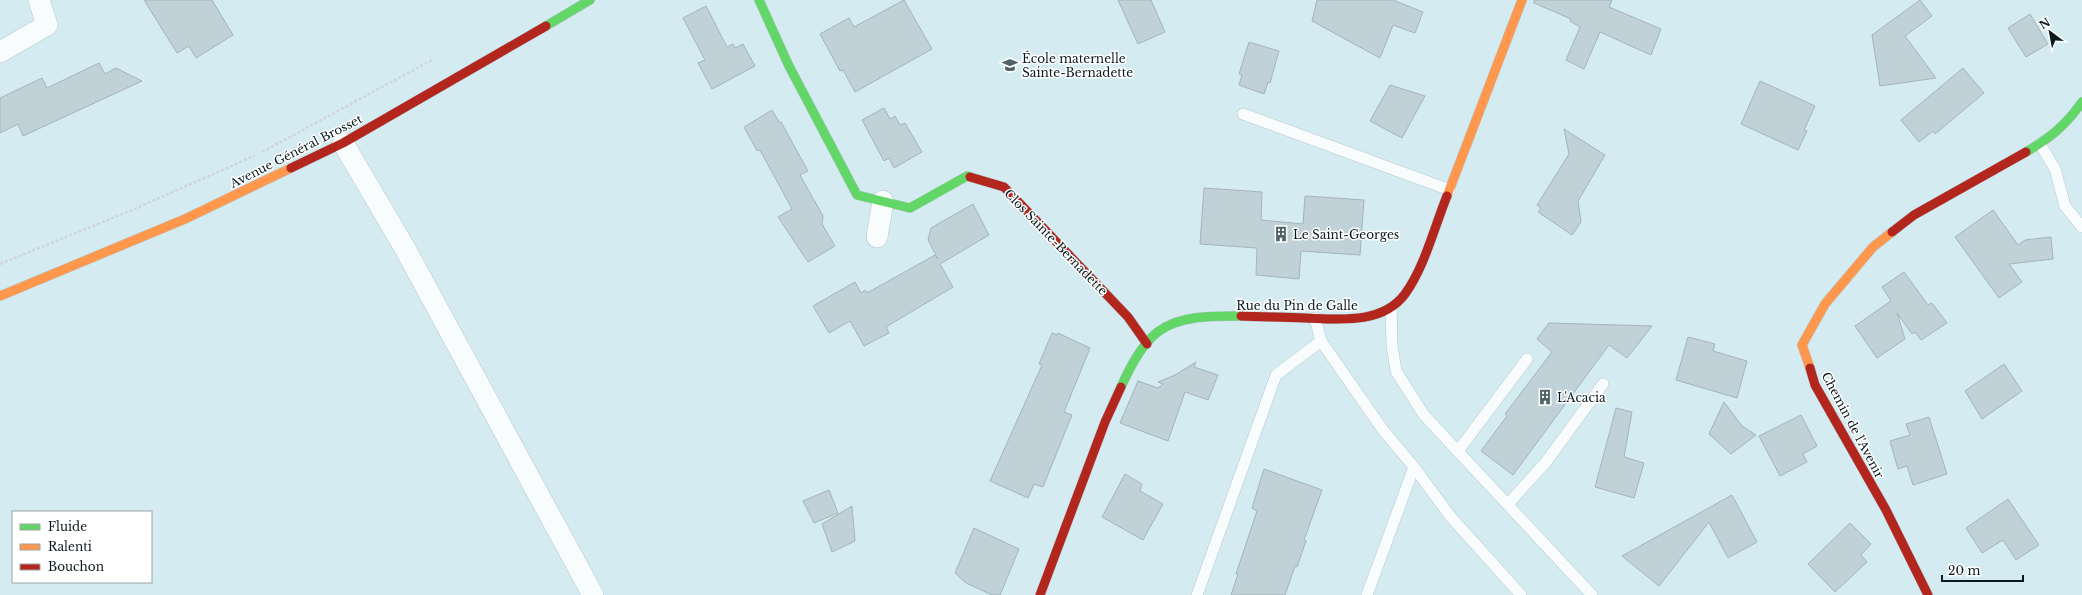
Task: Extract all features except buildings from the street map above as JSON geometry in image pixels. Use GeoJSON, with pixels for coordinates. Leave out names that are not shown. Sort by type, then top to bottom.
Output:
{"type":"FeatureCollection","features":[{"type":"Feature","properties":{"kind":"street"},"geometry":{"type":"LineString","coordinates":[[0,52],[47,25],[39,0]]}},
{"type":"Feature","properties":{"kind":"street","name":"Avenue Général Brosset"},"geometry":{"type":"LineString","coordinates":[[0,296],[185,220],[343,143],[590,0]]}},
{"type":"Feature","properties":{"kind":"street","name":"Clos Sainte-Bernadette"},"geometry":{"type":"LineString","coordinates":[[759,0],[789,66],[857,195],[910,208],[966,176],[1004,187],[1128,317],[1147,344]]}},
{"type":"Feature","properties":{"kind":"street","name":"Rue du Pin de Galle"},"geometry":{"type":"LineString","coordinates":[[1040,595],[1104,422],[1128,372],[1147,344],[1159,332],[1180,321],[1199,318],[1354,319],[1374,316],[1391,308],[1404,296],[1412,281],[1450,190],[1522,0]]}},
{"type":"Feature","properties":{"kind":"street","name":"Chemin de l'Avenir"},"geometry":{"type":"LineString","coordinates":[[1928,595],[1886,510],[1815,385],[1802,345],[1826,304],[1873,246],[1914,215],[2040,144],[2069,121],[2082,102]]}},
{"type":"Feature","properties":{"kind":"street"},"geometry":{"type":"LineString","coordinates":[[343,143],[403,245],[593,595]]}},
{"type":"Feature","properties":{"kind":"street"},"geometry":{"type":"LineString","coordinates":[[877,237],[883,201]]}},
{"type":"Feature","properties":{"kind":"lane"},"geometry":{"type":"LineString","coordinates":[[1243,114],[1450,190]]}},
{"type":"Feature","properties":{"kind":"lane"},"geometry":{"type":"LineString","coordinates":[[2040,144],[2055,169],[2065,206],[2082,228]]}},
{"type":"Feature","properties":{"kind":"lane"},"geometry":{"type":"LineString","coordinates":[[1391,308],[1392,345],[1396,371],[1424,415],[1592,595]]}},
{"type":"Feature","properties":{"kind":"lane"},"geometry":{"type":"LineString","coordinates":[[1315,318],[1321,341],[1383,430],[1414,467],[1450,516],[1521,595]]}},
{"type":"Feature","properties":{"kind":"lane"},"geometry":{"type":"LineString","coordinates":[[1197,595],[1276,374],[1321,341]]}},
{"type":"Feature","properties":{"kind":"lane"},"geometry":{"type":"LineString","coordinates":[[1458,451],[1527,359]]}},
{"type":"Feature","properties":{"kind":"lane"},"geometry":{"type":"LineString","coordinates":[[1508,504],[1546,462],[1603,384]]}},
{"type":"Feature","properties":{"kind":"lane"},"geometry":{"type":"LineString","coordinates":[[1367,595],[1414,467]]}},
{"type":"Feature","properties":{"kind":"path"},"geometry":{"type":"LineString","coordinates":[[0,264],[132,210],[259,154],[438,57]]}},
{"type":"Feature","properties":{"kind":"traffic: fast"},"geometry":{"type":"LineString","coordinates":[[546,26],[590,0]]}},
{"type":"Feature","properties":{"kind":"traffic: fast"},"geometry":{"type":"LineString","coordinates":[[759,0],[789,66],[857,195],[910,208],[967,176],[970,177]]}},
{"type":"Feature","properties":{"kind":"traffic: fast"},"geometry":{"type":"LineString","coordinates":[[2026,152],[2043,142],[2057,130],[2070,118],[2082,102]]}},
{"type":"Feature","properties":{"kind":"traffic: fast"},"geometry":{"type":"LineString","coordinates":[[1121,387],[1142,349],[1159,331],[1177,322],[1188,319],[1241,316]]}},
{"type":"Feature","properties":{"kind":"traffic: slow"},"geometry":{"type":"LineString","coordinates":[[1447,196],[1522,0]]}},
{"type":"Feature","properties":{"kind":"traffic: slow"},"geometry":{"type":"LineString","coordinates":[[0,296],[185,219],[291,168]]}},
{"type":"Feature","properties":{"kind":"traffic: slow"},"geometry":{"type":"LineString","coordinates":[[1810,368],[1802,345],[1825,304],[1873,247],[1892,232]]}},
{"type":"Feature","properties":{"kind":"traffic: jam"},"geometry":{"type":"LineString","coordinates":[[291,168],[343,143],[546,26]]}},
{"type":"Feature","properties":{"kind":"traffic: jam"},"geometry":{"type":"LineString","coordinates":[[1892,232],[1914,215],[2026,152]]}},
{"type":"Feature","properties":{"kind":"traffic: jam"},"geometry":{"type":"LineString","coordinates":[[970,177],[1004,187],[1128,317],[1147,344]]}},
{"type":"Feature","properties":{"kind":"traffic: jam"},"geometry":{"type":"LineString","coordinates":[[1241,316],[1345,319],[1359,318],[1384,311],[1395,304],[1405,294],[1412,283],[1424,259],[1447,196]]}},
{"type":"Feature","properties":{"kind":"traffic: jam"},"geometry":{"type":"LineString","coordinates":[[1810,368],[1815,385],[1886,510],[1928,595]]}},
{"type":"Feature","properties":{"kind":"traffic: jam"},"geometry":{"type":"LineString","coordinates":[[1040,595],[1105,422],[1121,387]]}},
{"type":"Feature","properties":{"kind":"place","name":"École maternelle Sainte-Bernadette"},"geometry":{"type":"Point","coordinates":[1010,65]}},
{"type":"Feature","properties":{"kind":"place","name":"Le Saint-Georges"},"geometry":{"type":"Point","coordinates":[1281,234]}},
{"type":"Feature","properties":{"kind":"place","name":"L'Acacia"},"geometry":{"type":"Point","coordinates":[1545,397]}}]}
